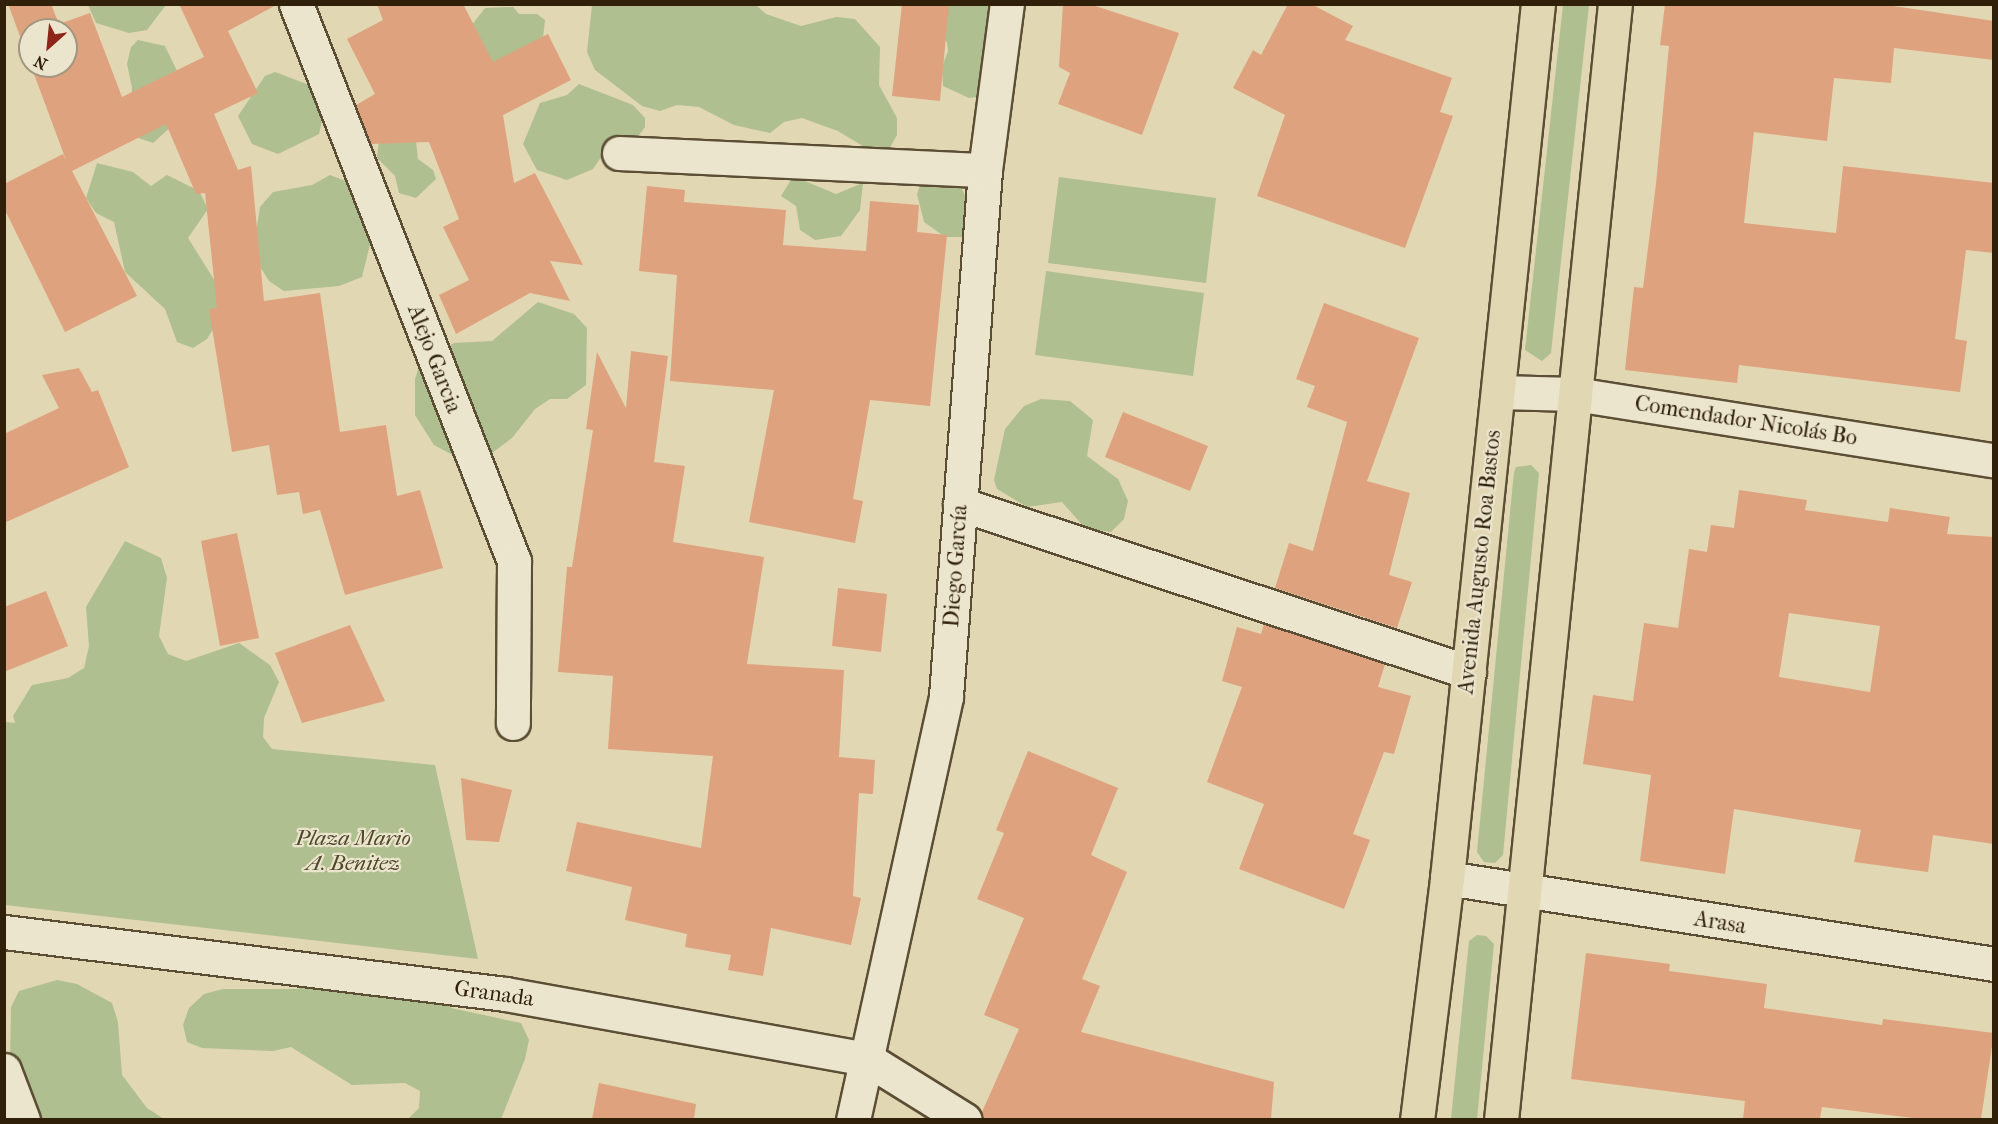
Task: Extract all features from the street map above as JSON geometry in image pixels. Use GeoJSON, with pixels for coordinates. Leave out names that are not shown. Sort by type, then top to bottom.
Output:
{"type":"FeatureCollection","features":[{"type":"Feature","properties":{"kind":"main road","name":"Avenida Augusto Roa Bastos"},"geometry":{"type":"LineString","coordinates":[[1417,1119],[1447,878],[1538,4]]}},
{"type":"Feature","properties":{"kind":"main road"},"geometry":{"type":"LineString","coordinates":[[1501,1119],[1615,4]]}},
{"type":"Feature","properties":{"kind":"street","name":"Alejo Garcia"},"geometry":{"type":"LineString","coordinates":[[296,4],[514,561],[513,723]]}},
{"type":"Feature","properties":{"kind":"street","name":"Diego García"},"geometry":{"type":"LineString","coordinates":[[853,1119],[946,696],[985,170],[1007,4]]}},
{"type":"Feature","properties":{"kind":"street"},"geometry":{"type":"LineString","coordinates":[[619,153],[985,170]]}},
{"type":"Feature","properties":{"kind":"street","name":"Comendador Nicolás Bo"},"geometry":{"type":"LineString","coordinates":[[1498,392],[1575,394],[1994,460]]}},
{"type":"Feature","properties":{"kind":"street"},"geometry":{"type":"LineString","coordinates":[[960,504],[1468,672]]}},
{"type":"Feature","properties":{"kind":"street","name":"Arasa"},"geometry":{"type":"LineString","coordinates":[[1447,878],[1524,894],[1994,964]]}},
{"type":"Feature","properties":{"kind":"street","name":"Granada"},"geometry":{"type":"LineString","coordinates":[[4,932],[505,994],[867,1059],[965,1119]]}},
{"type":"Feature","properties":{"kind":"street"},"geometry":{"type":"LineString","coordinates":[[4,1070],[23,1119]]}},
{"type":"Feature","properties":{"kind":"green space"},"geometry":{"type":"Polygon","coordinates":[[[88,4],[166,5],[147,30],[129,33],[96,23],[88,4]]]}},
{"type":"Feature","properties":{"kind":"green space"},"geometry":{"type":"Polygon","coordinates":[[[592,5],[756,5],[766,14],[801,26],[836,17],[855,19],[880,47],[879,85],[897,118],[897,135],[888,151],[871,151],[838,131],[802,118],[784,122],[770,133],[734,125],[699,107],[677,105],[660,111],[642,106],[595,70],[587,52],[592,5]]]}},
{"type":"Feature","properties":{"kind":"green space"},"geometry":{"type":"Polygon","coordinates":[[[938,5],[988,5],[991,10],[978,97],[969,98],[943,86],[942,67],[948,51],[947,42],[936,28],[938,5]]]}},
{"type":"Feature","properties":{"kind":"green space"},"geometry":{"type":"Polygon","coordinates":[[[1563,5],[1589,5],[1551,353],[1542,361],[1525,350],[1563,5]]]}},
{"type":"Feature","properties":{"kind":"green space"},"geometry":{"type":"Polygon","coordinates":[[[513,7],[519,14],[537,14],[545,20],[543,38],[486,66],[468,30],[485,8],[513,7]]]}},
{"type":"Feature","properties":{"kind":"green space"},"geometry":{"type":"Polygon","coordinates":[[[138,40],[165,46],[178,73],[173,125],[153,143],[127,134],[132,88],[127,64],[131,47],[138,40]]]}},
{"type":"Feature","properties":{"kind":"green space"},"geometry":{"type":"Polygon","coordinates":[[[275,72],[317,88],[323,116],[319,134],[278,154],[252,144],[238,116],[265,76],[275,72]]]}},
{"type":"Feature","properties":{"kind":"green space"},"geometry":{"type":"Polygon","coordinates":[[[579,84],[633,105],[645,118],[645,127],[634,142],[608,147],[593,169],[567,180],[537,170],[523,144],[540,103],[567,95],[579,84]]]}},
{"type":"Feature","properties":{"kind":"green space"},"geometry":{"type":"Polygon","coordinates":[[[379,140],[416,141],[418,159],[433,170],[436,179],[416,198],[399,193],[395,176],[377,158],[379,140]]]}},
{"type":"Feature","properties":{"kind":"green space"},"geometry":{"type":"Polygon","coordinates":[[[97,163],[133,172],[151,186],[167,175],[199,191],[208,209],[188,238],[218,286],[218,321],[207,339],[193,348],[177,342],[165,309],[125,272],[114,222],[96,213],[86,198],[97,163]]]}},
{"type":"Feature","properties":{"kind":"green space"},"geometry":{"type":"Polygon","coordinates":[[[330,175],[348,182],[373,232],[362,277],[339,286],[284,291],[269,281],[259,265],[255,238],[260,207],[273,192],[312,185],[330,175]]]}},
{"type":"Feature","properties":{"kind":"green space"},"geometry":{"type":"Polygon","coordinates":[[[923,177],[960,185],[968,202],[963,237],[945,237],[924,222],[917,194],[923,177]]]}},
{"type":"Feature","properties":{"kind":"green space"},"geometry":{"type":"Polygon","coordinates":[[[1059,177],[1216,198],[1206,283],[1048,263],[1059,177]]]}},
{"type":"Feature","properties":{"kind":"green space"},"geometry":{"type":"Polygon","coordinates":[[[800,179],[836,194],[863,183],[860,210],[841,236],[815,240],[800,230],[796,206],[781,196],[791,180],[800,179]]]}},
{"type":"Feature","properties":{"kind":"green space"},"geometry":{"type":"Polygon","coordinates":[[[1046,271],[1204,293],[1193,376],[1035,355],[1046,271]]]}},
{"type":"Feature","properties":{"kind":"green space"},"geometry":{"type":"Polygon","coordinates":[[[538,302],[574,314],[587,328],[586,385],[567,399],[550,399],[535,409],[512,438],[484,459],[464,461],[434,445],[415,415],[415,379],[420,363],[454,343],[492,341],[538,302]]]}},
{"type":"Feature","properties":{"kind":"green space"},"geometry":{"type":"Polygon","coordinates":[[[1041,399],[1070,401],[1093,420],[1087,456],[1118,479],[1128,501],[1124,519],[1111,532],[1085,528],[1062,502],[1027,507],[997,489],[994,480],[1005,429],[1024,406],[1041,399]]]}},
{"type":"Feature","properties":{"kind":"green space"},"geometry":{"type":"Polygon","coordinates":[[[1531,465],[1539,473],[1503,855],[1495,863],[1484,862],[1477,852],[1514,472],[1516,467],[1531,465]]]}},
{"type":"Feature","properties":{"kind":"green space","name":"Plaza Mario A. Benitez"},"geometry":{"type":"Polygon","coordinates":[[[125,541],[161,558],[167,578],[159,636],[168,654],[186,661],[239,643],[270,665],[279,682],[264,718],[263,737],[272,749],[435,765],[478,959],[5,905],[5,722],[15,723],[13,716],[32,685],[68,678],[84,668],[89,646],[86,607],[125,541]]]}},
{"type":"Feature","properties":{"kind":"green space"},"geometry":{"type":"Polygon","coordinates":[[[1477,935],[1486,936],[1494,944],[1477,1119],[1451,1119],[1469,941],[1477,935]]]}},
{"type":"Feature","properties":{"kind":"green space"},"geometry":{"type":"Polygon","coordinates":[[[57,980],[77,984],[112,1003],[118,1022],[122,1075],[147,1108],[164,1119],[21,1119],[10,1060],[11,1007],[19,991],[57,980]]]}},
{"type":"Feature","properties":{"kind":"green space"},"geometry":{"type":"Polygon","coordinates":[[[315,981],[444,991],[451,1008],[521,1023],[529,1040],[525,1059],[501,1119],[407,1120],[419,1108],[420,1091],[405,1083],[352,1085],[291,1047],[273,1051],[202,1048],[187,1042],[183,1025],[189,1008],[204,994],[223,989],[298,989],[315,981]]]}},
{"type":"Feature","properties":{"kind":"building"},"geometry":{"type":"Polygon","coordinates":[[[8,4],[51,4],[57,18],[18,18],[18,31],[8,4]]]}},
{"type":"Feature","properties":{"kind":"building"},"geometry":{"type":"Polygon","coordinates":[[[179,4],[278,4],[228,31],[258,93],[214,114],[238,170],[251,166],[264,301],[320,293],[340,432],[386,425],[397,496],[420,490],[443,568],[345,595],[320,510],[303,514],[299,492],[277,495],[269,445],[232,452],[209,309],[217,308],[205,193],[196,194],[166,124],[72,171],[137,296],[65,332],[4,208],[4,184],[63,154],[66,160],[35,78],[78,78],[78,18],[76,18],[90,13],[122,97],[204,57],[179,4]]]}},
{"type":"Feature","properties":{"kind":"building"},"geometry":{"type":"Polygon","coordinates":[[[377,4],[463,4],[493,62],[548,34],[571,80],[503,115],[514,183],[535,173],[583,265],[550,261],[570,301],[530,293],[456,334],[439,295],[469,280],[443,227],[459,219],[429,142],[371,144],[356,105],[375,94],[347,39],[383,20],[377,4]]]}},
{"type":"Feature","properties":{"kind":"building"},"geometry":{"type":"Polygon","coordinates":[[[902,4],[949,4],[940,101],[892,96],[902,4]]]}},
{"type":"Feature","properties":{"kind":"building"},"geometry":{"type":"Polygon","coordinates":[[[1063,4],[1089,4],[1179,33],[1142,135],[1058,104],[1070,73],[1059,67],[1063,4]]]}},
{"type":"Feature","properties":{"kind":"building"},"geometry":{"type":"Polygon","coordinates":[[[1288,4],[1311,4],[1353,26],[1345,40],[1452,78],[1440,112],[1453,116],[1405,248],[1257,196],[1285,115],[1233,88],[1253,50],[1261,55],[1288,4]]]}},
{"type":"Feature","properties":{"kind":"building"},"geometry":{"type":"Polygon","coordinates":[[[1665,4],[1880,4],[1994,21],[1994,60],[1894,48],[1891,83],[1834,78],[1827,141],[1754,132],[1744,223],[1836,233],[1843,166],[1994,183],[1994,253],[1966,250],[1955,339],[1967,341],[1960,392],[1739,365],[1737,383],[1625,370],[1634,287],[1643,288],[1656,184],[1669,46],[1660,45],[1665,4]]]}},
{"type":"Feature","properties":{"kind":"building"},"geometry":{"type":"Polygon","coordinates":[[[647,186],[685,190],[684,202],[786,210],[783,245],[866,251],[870,201],[919,205],[917,232],[947,235],[930,406],[870,400],[853,499],[863,501],[855,543],[749,522],[774,390],[670,381],[677,275],[639,271],[647,186]]]}},
{"type":"Feature","properties":{"kind":"building"},"geometry":{"type":"Polygon","coordinates":[[[1324,303],[1419,338],[1367,481],[1410,493],[1389,575],[1412,582],[1397,628],[1275,588],[1289,543],[1313,551],[1347,422],[1307,407],[1315,386],[1296,379],[1324,303]]]}},
{"type":"Feature","properties":{"kind":"building"},"geometry":{"type":"Polygon","coordinates":[[[631,351],[668,356],[654,462],[685,466],[673,542],[764,557],[747,664],[844,670],[839,757],[875,760],[873,794],[859,793],[853,896],[861,898],[851,945],[771,928],[763,976],[728,970],[731,955],[685,947],[687,934],[625,920],[632,887],[566,871],[577,822],[701,848],[713,756],[608,749],[613,676],[558,672],[567,567],[572,567],[593,430],[586,429],[597,352],[626,408],[631,351]]]}},
{"type":"Feature","properties":{"kind":"building"},"geometry":{"type":"Polygon","coordinates":[[[79,368],[92,392],[98,390],[129,467],[4,523],[4,434],[59,408],[42,375],[79,368]]]}},
{"type":"Feature","properties":{"kind":"building"},"geometry":{"type":"Polygon","coordinates":[[[1123,412],[1208,446],[1190,491],[1105,457],[1123,412]]]}},
{"type":"Feature","properties":{"kind":"building"},"geometry":{"type":"Polygon","coordinates":[[[1739,490],[1807,500],[1805,510],[1888,522],[1890,508],[1950,517],[1947,534],[1994,537],[1994,844],[1933,835],[1928,872],[1854,862],[1861,830],[1734,809],[1725,874],[1640,861],[1651,775],[1583,764],[1593,695],[1633,701],[1644,623],[1678,628],[1689,549],[1707,552],[1711,525],[1734,528],[1739,490]],[[1789,613],[1779,677],[1870,692],[1880,626],[1789,613]]]}},
{"type":"Feature","properties":{"kind":"building"},"geometry":{"type":"Polygon","coordinates":[[[237,533],[259,638],[220,646],[201,541],[237,533]]]}},
{"type":"Feature","properties":{"kind":"building"},"geometry":{"type":"Polygon","coordinates":[[[838,588],[887,594],[881,652],[832,646],[838,588]]]}},
{"type":"Feature","properties":{"kind":"building"},"geometry":{"type":"Polygon","coordinates":[[[46,591],[68,646],[4,672],[4,607],[46,591]]]}},
{"type":"Feature","properties":{"kind":"building"},"geometry":{"type":"Polygon","coordinates":[[[1264,624],[1385,664],[1378,687],[1411,696],[1394,754],[1384,752],[1353,834],[1370,840],[1344,909],[1239,869],[1264,804],[1207,782],[1242,687],[1222,681],[1237,627],[1261,634],[1264,624]]]}},
{"type":"Feature","properties":{"kind":"building"},"geometry":{"type":"Polygon","coordinates":[[[350,625],[385,701],[302,723],[275,653],[350,625]]]}},
{"type":"Feature","properties":{"kind":"building"},"geometry":{"type":"Polygon","coordinates":[[[1028,751],[1118,788],[1091,855],[1127,872],[1082,979],[1100,986],[1081,1032],[1274,1082],[1271,1119],[984,1119],[982,1112],[1019,1029],[984,1015],[1024,918],[977,899],[1004,833],[996,830],[1028,751]]]}},
{"type":"Feature","properties":{"kind":"building"},"geometry":{"type":"Polygon","coordinates":[[[461,778],[512,790],[499,842],[466,840],[461,778]]]}},
{"type":"Feature","properties":{"kind":"building"},"geometry":{"type":"Polygon","coordinates":[[[1586,953],[1670,964],[1669,971],[1767,984],[1764,1008],[1882,1025],[1883,1019],[1994,1033],[1981,1119],[1921,1119],[1822,1107],[1820,1119],[1743,1119],[1745,1101],[1571,1079],[1586,953]]]}},
{"type":"Feature","properties":{"kind":"building"},"geometry":{"type":"Polygon","coordinates":[[[599,1083],[696,1104],[694,1119],[592,1119],[599,1083]]]}}]}
